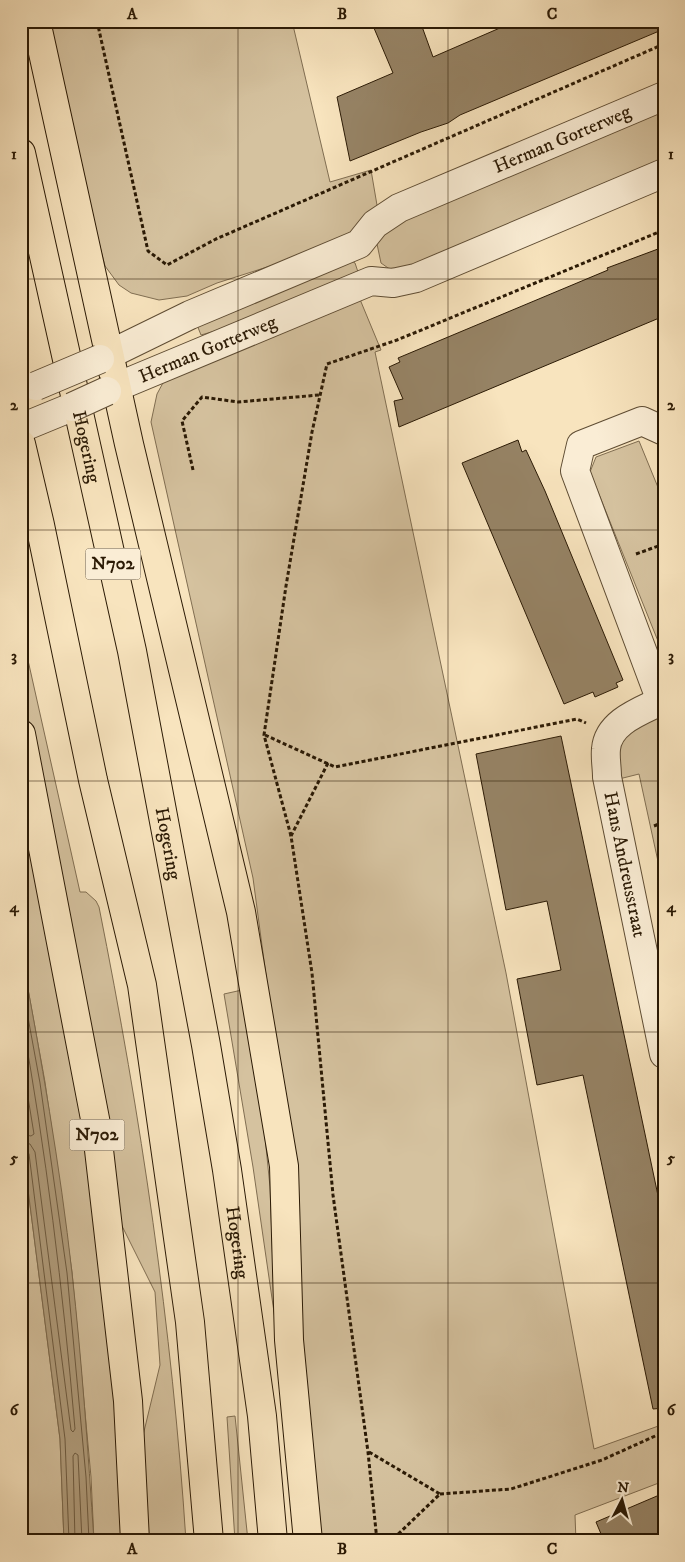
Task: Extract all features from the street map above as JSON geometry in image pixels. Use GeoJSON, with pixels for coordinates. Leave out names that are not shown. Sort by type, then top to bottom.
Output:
{"type":"FeatureCollection","features":[{"type":"Feature","properties":{"kind":"highway","name":"N702"},"geometry":{"type":"LineString","coordinates":[[36,21],[112,388],[241,912],[284,1166],[289,1340],[308,1541]]}},
{"type":"Feature","properties":{"kind":"highway","name":"Hogering"},"geometry":{"type":"LineString","coordinates":[[21,153],[132,651],[206,1045],[227,1170],[262,1416],[273,1541]]}},
{"type":"Feature","properties":{"kind":"highway"},"geometry":{"type":"LineString","coordinates":[[21,444],[40,525],[93,780],[142,985],[190,1322],[210,1541]]}},
{"type":"Feature","properties":{"kind":"highway","name":"N702"},"geometry":{"type":"LineString","coordinates":[[21,734],[96,1124],[128,1401],[135,1541]]}},
{"type":"Feature","properties":{"kind":"street","name":"Herman Gorterweg"},"geometry":{"type":"LineString","coordinates":[[29,388],[105,357],[190,315],[359,244],[375,224],[399,208],[664,96]]}},
{"type":"Feature","properties":{"kind":"street","name":"Herman Gorterweg"},"geometry":{"type":"LineString","coordinates":[[32,424],[112,388],[371,281],[393,283],[416,278],[664,173]]}},
{"type":"Feature","properties":{"kind":"street"},"geometry":{"type":"LineString","coordinates":[[359,244],[371,281]]}},
{"type":"Feature","properties":{"kind":"street"},"geometry":{"type":"LineString","coordinates":[[612,733],[631,715],[662,701],[575,471],[580,445],[642,421],[664,431]]}},
{"type":"Feature","properties":{"kind":"street","name":"Hans Andreusstraat"},"geometry":{"type":"LineString","coordinates":[[612,733],[606,747],[607,776],[664,1054]]}},
{"type":"Feature","properties":{"kind":"path"},"geometry":{"type":"LineString","coordinates":[[96,21],[148,251],[168,265],[216,239],[664,44]]}},
{"type":"Feature","properties":{"kind":"path"},"geometry":{"type":"LineString","coordinates":[[377,1541],[368,1452],[333,1195],[312,973],[291,836],[264,735],[273,662],[319,396],[328,364],[397,340],[664,230]]}},
{"type":"Feature","properties":{"kind":"path"},"geometry":{"type":"LineString","coordinates":[[193,470],[182,421],[202,397],[238,402],[319,396]]}},
{"type":"Feature","properties":{"kind":"path"},"geometry":{"type":"LineString","coordinates":[[264,735],[335,767],[577,719],[612,733]]}},
{"type":"Feature","properties":{"kind":"path"},"geometry":{"type":"LineString","coordinates":[[291,836],[328,763]]}},
{"type":"Feature","properties":{"kind":"path"},"geometry":{"type":"LineString","coordinates":[[654,826],[664,822]]}},
{"type":"Feature","properties":{"kind":"path"},"geometry":{"type":"LineString","coordinates":[[368,1452],[440,1494],[511,1490],[602,1460],[664,1432]]}},
{"type":"Feature","properties":{"kind":"path"},"geometry":{"type":"LineString","coordinates":[[391,1541],[440,1494]]}},
{"type":"Feature","properties":{"kind":"shaded area"},"geometry":{"type":"Polygon","coordinates":[[[49,21],[292,21],[330,182],[371,170],[378,211],[330,247],[217,283],[187,296],[159,300],[131,293],[119,285],[105,266],[89,204],[49,21]]]}},
{"type":"Feature","properties":{"kind":"shaded area"},"geometry":{"type":"Polygon","coordinates":[[[664,110],[664,164],[415,268],[391,270],[381,263],[377,244],[387,227],[664,110]]]}},
{"type":"Feature","properties":{"kind":"shaded area"},"geometry":{"type":"Polygon","coordinates":[[[350,260],[355,263],[358,272],[246,322],[201,335],[197,325],[350,260]]]}},
{"type":"Feature","properties":{"kind":"shaded area"},"geometry":{"type":"Polygon","coordinates":[[[359,297],[381,350],[375,352],[506,973],[594,1449],[664,1424],[664,1481],[575,1515],[576,1541],[318,1541],[277,1058],[253,878],[151,422],[157,394],[164,381],[359,297]]]}},
{"type":"Feature","properties":{"kind":"shaded area"},"geometry":{"type":"Polygon","coordinates":[[[639,441],[664,502],[664,656],[590,472],[596,457],[639,441]]]}},
{"type":"Feature","properties":{"kind":"shaded area"},"geometry":{"type":"Polygon","coordinates":[[[21,629],[80,892],[86,892],[96,901],[99,907],[114,986],[153,1222],[172,1381],[186,1541],[146,1541],[140,1448],[160,1365],[155,1292],[117,1216],[68,913],[21,694],[21,629]]]}},
{"type":"Feature","properties":{"kind":"shaded area"},"geometry":{"type":"Polygon","coordinates":[[[657,717],[664,734],[664,889],[639,774],[619,779],[619,754],[623,739],[635,729],[657,717]]]}},
{"type":"Feature","properties":{"kind":"shaded area"},"geometry":{"type":"Polygon","coordinates":[[[21,786],[74,1062],[102,1259],[127,1541],[94,1541],[91,1477],[72,1272],[45,1082],[21,951],[21,786]]]}},
{"type":"Feature","properties":{"kind":"shaded area"},"geometry":{"type":"Polygon","coordinates":[[[242,990],[264,1127],[270,1187],[275,1319],[253,1167],[224,994],[242,990]]]}},
{"type":"Feature","properties":{"kind":"shaded area"},"geometry":{"type":"Polygon","coordinates":[[[21,1135],[60,1439],[64,1541],[21,1541],[21,1135]]]}},
{"type":"Feature","properties":{"kind":"shaded area"},"geometry":{"type":"Polygon","coordinates":[[[235,1416],[248,1541],[235,1541],[227,1417],[235,1416]]]}},
{"type":"Feature","properties":{"kind":"water"},"geometry":{"type":"Polygon","coordinates":[[[21,951],[50,1112],[62,1192],[76,1306],[94,1541],[64,1541],[60,1439],[21,1135],[21,951]]]}},
{"type":"Feature","properties":{"kind":"building"},"geometry":{"type":"Polygon","coordinates":[[[371,21],[420,21],[433,57],[516,21],[664,21],[664,29],[460,115],[448,123],[350,161],[337,97],[393,73],[371,21]]]}},
{"type":"Feature","properties":{"kind":"building"},"geometry":{"type":"Polygon","coordinates":[[[658,249],[664,263],[664,316],[399,427],[394,401],[403,399],[389,367],[400,362],[398,358],[608,270],[607,268],[658,249]]]}},
{"type":"Feature","properties":{"kind":"building"},"geometry":{"type":"Polygon","coordinates":[[[518,440],[522,452],[526,450],[545,491],[623,680],[616,683],[618,687],[595,697],[593,692],[564,704],[462,463],[518,440]]]}},
{"type":"Feature","properties":{"kind":"building"},"geometry":{"type":"Polygon","coordinates":[[[561,736],[664,1224],[664,1408],[653,1409],[583,1075],[537,1085],[517,979],[561,970],[547,901],[506,910],[476,754],[561,736]]]}},
{"type":"Feature","properties":{"kind":"building"},"geometry":{"type":"Polygon","coordinates":[[[664,1493],[664,1541],[604,1541],[596,1522],[664,1493]]]}}]}
